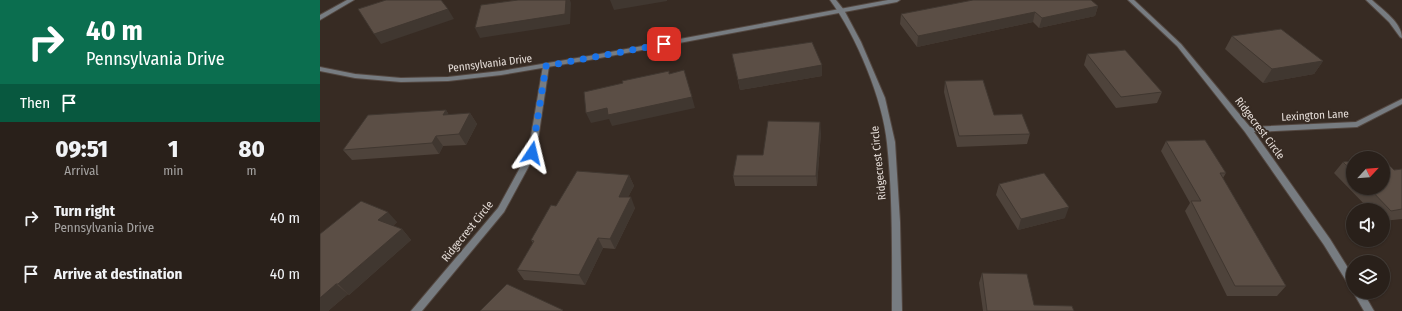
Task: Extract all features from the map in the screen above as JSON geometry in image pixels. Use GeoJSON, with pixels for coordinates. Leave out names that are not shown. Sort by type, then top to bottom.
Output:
{"type":"FeatureCollection","features":[{"type":"Feature","properties":{"kind":"street"},"geometry":{"type":"LineString","coordinates":[[320,18],[351,0]]}},
{"type":"Feature","properties":{"kind":"street","name":"Ridgecrest Circle"},"geometry":{"type":"LineString","coordinates":[[833,0],[841,10],[858,42],[881,98],[891,142],[896,222],[897,311]]}},
{"type":"Feature","properties":{"kind":"street","name":"Pennsylvania Drive"},"geometry":{"type":"LineString","coordinates":[[320,69],[355,76],[401,80],[448,79],[546,66],[896,0]]}},
{"type":"Feature","properties":{"kind":"street","name":"Ridgecrest Circle"},"geometry":{"type":"LineString","coordinates":[[1131,0],[1179,45],[1248,130],[1328,242],[1346,272]]}},
{"type":"Feature","properties":{"kind":"street"},"geometry":{"type":"LineString","coordinates":[[1369,0],[1391,21],[1402,36]]}},
{"type":"Feature","properties":{"kind":"street","name":"Ridgecrest Circle"},"geometry":{"type":"LineString","coordinates":[[416,311],[501,210],[532,153],[546,66]]}},
{"type":"Feature","properties":{"kind":"street","name":"Lexington Lane"},"geometry":{"type":"LineString","coordinates":[[1248,130],[1357,124],[1402,100]]}},
{"type":"Feature","properties":{"kind":"street"},"geometry":{"type":"LineString","coordinates":[[1362,299],[1369,311]]}},
{"type":"Feature","properties":{"kind":"building"},"geometry":{"type":"Polygon","coordinates":[[[386,0],[441,0],[448,9],[374,34],[358,9],[386,0]]]}},
{"type":"Feature","properties":{"kind":"building"},"geometry":{"type":"Polygon","coordinates":[[[518,0],[566,0],[565,14],[475,28],[481,5],[518,0]]]}},
{"type":"Feature","properties":{"kind":"building"},"geometry":{"type":"Polygon","coordinates":[[[973,0],[1091,0],[1098,6],[1042,18],[1035,12],[918,36],[901,14],[973,0]]]}},
{"type":"Feature","properties":{"kind":"building"},"geometry":{"type":"Polygon","coordinates":[[[1281,29],[1323,61],[1272,69],[1232,36],[1281,29]]]}},
{"type":"Feature","properties":{"kind":"building"},"geometry":{"type":"Polygon","coordinates":[[[812,42],[822,65],[738,80],[732,54],[812,42]]]}},
{"type":"Feature","properties":{"kind":"building"},"geometry":{"type":"Polygon","coordinates":[[[1125,50],[1162,92],[1121,97],[1087,54],[1125,50]]]}},
{"type":"Feature","properties":{"kind":"building"},"geometry":{"type":"Polygon","coordinates":[[[684,70],[692,97],[608,115],[607,108],[586,113],[584,92],[623,83],[622,81],[669,71],[669,74],[684,70]]]}},
{"type":"Feature","properties":{"kind":"building"},"geometry":{"type":"Polygon","coordinates":[[[983,80],[994,115],[1022,114],[1030,134],[959,136],[945,81],[983,80]]]}},
{"type":"Feature","properties":{"kind":"building"},"geometry":{"type":"Polygon","coordinates":[[[446,110],[443,115],[470,113],[459,134],[436,136],[432,143],[343,150],[368,115],[446,110]]]}},
{"type":"Feature","properties":{"kind":"building"},"geometry":{"type":"Polygon","coordinates":[[[768,121],[820,122],[816,176],[733,176],[737,155],[763,155],[768,121]]]}},
{"type":"Feature","properties":{"kind":"building"},"geometry":{"type":"Polygon","coordinates":[[[1205,140],[1226,173],[1220,173],[1286,286],[1235,286],[1191,201],[1201,201],[1166,141],[1205,140]]]}},
{"type":"Feature","properties":{"kind":"building"},"geometry":{"type":"Polygon","coordinates":[[[1390,166],[1394,170],[1402,169],[1402,209],[1391,211],[1390,203],[1383,203],[1376,195],[1390,195],[1390,166]]]}},
{"type":"Feature","properties":{"kind":"building"},"geometry":{"type":"Polygon","coordinates":[[[577,171],[629,175],[619,197],[631,197],[610,239],[598,238],[579,275],[517,270],[534,241],[531,240],[551,205],[556,206],[577,171]]]}},
{"type":"Feature","properties":{"kind":"building"},"geometry":{"type":"Polygon","coordinates":[[[1044,173],[1069,207],[1021,219],[999,184],[1044,173]]]}},
{"type":"Feature","properties":{"kind":"building"},"geometry":{"type":"Polygon","coordinates":[[[361,201],[388,212],[378,220],[402,229],[320,298],[320,234],[361,201]]]}},
{"type":"Feature","properties":{"kind":"building"},"geometry":{"type":"Polygon","coordinates":[[[982,273],[1027,274],[1034,305],[1072,306],[1074,311],[987,311],[982,273]]]}},
{"type":"Feature","properties":{"kind":"building"},"geometry":{"type":"Polygon","coordinates":[[[507,284],[563,310],[480,311],[507,284]]]}},
{"type":"Feature","properties":{"kind":"route"},"geometry":{"type":"LineString","coordinates":[[532,153],[546,66],[664,44]]}}]}
